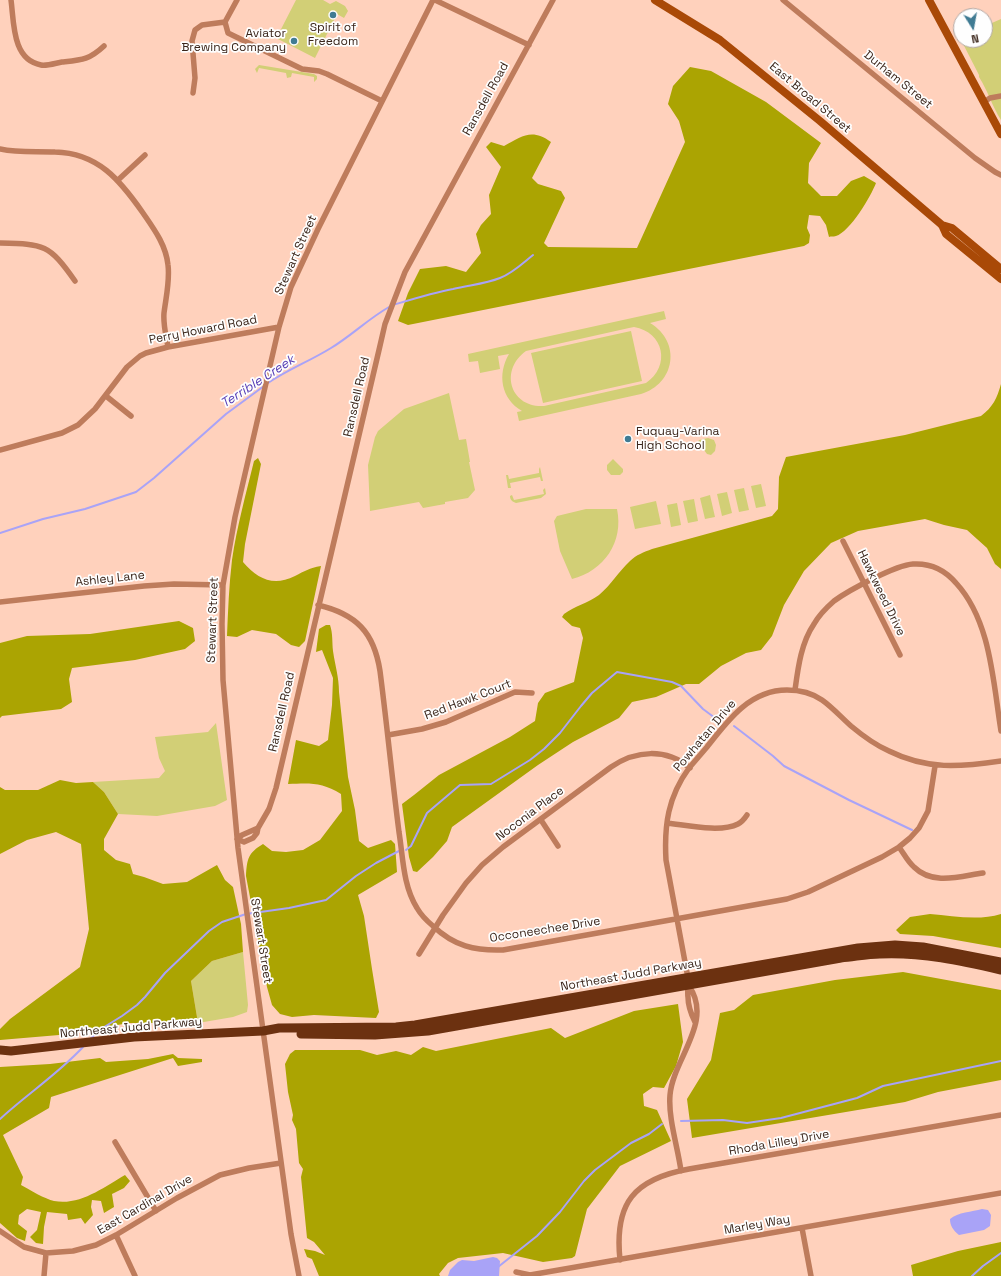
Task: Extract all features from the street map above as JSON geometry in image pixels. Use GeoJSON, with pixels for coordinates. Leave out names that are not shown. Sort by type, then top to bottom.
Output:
{"type":"FeatureCollection","features":[{"type":"Feature","properties":{"kind":"highway","name":"Northeast Judd Parkway"},"geometry":{"type":"LineString","coordinates":[[0,1050],[11,1051],[134,1037],[263,1031],[279,1034],[375,1035],[428,1031],[689,982],[858,948],[878,946],[923,947],[1001,962]]}},
{"type":"Feature","properties":{"kind":"highway","name":"Northeast Judd Parkway"},"geometry":{"type":"LineString","coordinates":[[689,982],[841,958],[880,954],[934,956],[1001,970]]}},
{"type":"Feature","properties":{"kind":"main road","name":"East Broad Street"},"geometry":{"type":"LineString","coordinates":[[656,0],[720,40],[814,117],[942,226],[946,234],[1001,279]]}},
{"type":"Feature","properties":{"kind":"main road"},"geometry":{"type":"LineString","coordinates":[[929,0],[1001,134]]}},
{"type":"Feature","properties":{"kind":"main road","name":"East Broad Street"},"geometry":{"type":"LineString","coordinates":[[942,226],[952,228],[1001,268]]}},
{"type":"Feature","properties":{"kind":"street"},"geometry":{"type":"LineString","coordinates":[[11,0],[18,44],[24,56],[31,62],[42,65],[82,60],[94,55],[104,46]]}},
{"type":"Feature","properties":{"kind":"street"},"geometry":{"type":"LineString","coordinates":[[237,0],[225,22],[228,33],[302,69],[319,71],[327,74],[382,102]]}},
{"type":"Feature","properties":{"kind":"street"},"geometry":{"type":"LineString","coordinates":[[434,0],[529,45]]}},
{"type":"Feature","properties":{"kind":"street","name":"Stewart Street"},"geometry":{"type":"LineString","coordinates":[[299,1276],[291,1234],[237,840],[223,680],[223,585],[235,517],[279,327],[296,275],[434,0]]}},
{"type":"Feature","properties":{"kind":"street","name":"Ransdell Road"},"geometry":{"type":"LineString","coordinates":[[237,840],[242,835],[258,828],[269,809],[276,788],[381,339],[397,290],[418,246],[553,0]]}},
{"type":"Feature","properties":{"kind":"street","name":"Durham Street"},"geometry":{"type":"LineString","coordinates":[[783,0],[975,158],[995,172],[1001,174]]}},
{"type":"Feature","properties":{"kind":"street"},"geometry":{"type":"LineString","coordinates":[[193,93],[195,78],[192,41],[195,30],[202,25],[225,22]]}},
{"type":"Feature","properties":{"kind":"street"},"geometry":{"type":"LineString","coordinates":[[984,102],[990,98],[1001,96]]}},
{"type":"Feature","properties":{"kind":"street"},"geometry":{"type":"LineString","coordinates":[[0,149],[14,151],[57,152],[78,155],[98,164],[118,180],[128,192],[158,237],[166,253],[169,274],[164,323],[168,346]]}},
{"type":"Feature","properties":{"kind":"street"},"geometry":{"type":"LineString","coordinates":[[118,180],[145,155]]}},
{"type":"Feature","properties":{"kind":"street"},"geometry":{"type":"LineString","coordinates":[[0,243],[35,245],[46,249],[57,257],[75,281]]}},
{"type":"Feature","properties":{"kind":"street","name":"Perry Howard Road"},"geometry":{"type":"LineString","coordinates":[[0,450],[54,436],[70,430],[85,420],[128,367],[140,356],[153,350],[168,346],[279,327]]}},
{"type":"Feature","properties":{"kind":"street"},"geometry":{"type":"LineString","coordinates":[[106,396],[131,416]]}},
{"type":"Feature","properties":{"kind":"street","name":"Hawkweed Drive"},"geometry":{"type":"LineString","coordinates":[[843,541],[900,655]]}},
{"type":"Feature","properties":{"kind":"street"},"geometry":{"type":"LineString","coordinates":[[796,690],[801,654],[806,638],[824,611],[835,601],[864,584],[897,568],[913,564],[921,564],[937,568],[944,572],[956,583],[978,616],[986,640],[1001,731]]}},
{"type":"Feature","properties":{"kind":"street","name":"Ashley Lane"},"geometry":{"type":"LineString","coordinates":[[0,602],[144,586],[174,584],[223,585]]}},
{"type":"Feature","properties":{"kind":"street","name":"Occoneechee Drive"},"geometry":{"type":"LineString","coordinates":[[318,604],[343,613],[354,619],[360,624],[372,641],[379,664],[396,809],[408,888],[417,909],[446,937],[459,944],[479,950],[510,948],[678,919],[798,896],[899,848],[919,828],[928,811],[935,766]]}},
{"type":"Feature","properties":{"kind":"street","name":"Powhatan Drive"},"geometry":{"type":"LineString","coordinates":[[681,1171],[670,1098],[673,1082],[691,1038],[695,1022],[690,1012],[687,996],[689,982],[666,860],[665,846],[666,823],[669,808],[674,795],[690,768],[723,727],[745,704],[758,696],[773,691],[796,690],[821,699],[872,743],[907,759],[935,766],[974,765],[1001,761]]}},
{"type":"Feature","properties":{"kind":"street","name":"Red Hawk Court"},"geometry":{"type":"LineString","coordinates":[[388,735],[422,729],[446,722],[515,692],[532,693]]}},
{"type":"Feature","properties":{"kind":"street","name":"Noconia Place"},"geometry":{"type":"LineString","coordinates":[[419,954],[449,906],[473,874],[492,856],[611,767],[628,757],[646,753],[659,754],[678,760],[690,768]]}},
{"type":"Feature","properties":{"kind":"street"},"geometry":{"type":"LineString","coordinates":[[666,823],[713,828],[739,824],[747,815]]}},
{"type":"Feature","properties":{"kind":"street"},"geometry":{"type":"LineString","coordinates":[[541,820],[558,846]]}},
{"type":"Feature","properties":{"kind":"street"},"geometry":{"type":"LineString","coordinates":[[899,848],[918,871],[930,877],[943,879],[983,873]]}},
{"type":"Feature","properties":{"kind":"street","name":"Rhoda Lilley Drive"},"geometry":{"type":"LineString","coordinates":[[620,1260],[618,1246],[619,1225],[622,1214],[631,1198],[638,1190],[652,1180],[663,1175],[1001,1115]]}},
{"type":"Feature","properties":{"kind":"street"},"geometry":{"type":"LineString","coordinates":[[115,1142],[156,1211]]}},
{"type":"Feature","properties":{"kind":"street","name":"East Cardinal Drive"},"geometry":{"type":"LineString","coordinates":[[0,1231],[24,1247],[46,1253],[73,1251],[96,1245],[116,1235],[177,1198],[220,1176],[249,1168],[281,1163]]}},
{"type":"Feature","properties":{"kind":"street","name":"Marley Way"},"geometry":{"type":"LineString","coordinates":[[516,1272],[530,1275],[1001,1193]]}},
{"type":"Feature","properties":{"kind":"street"},"geometry":{"type":"LineString","coordinates":[[802,1228],[811,1276]]}},
{"type":"Feature","properties":{"kind":"street"},"geometry":{"type":"LineString","coordinates":[[116,1235],[135,1276]]}},
{"type":"Feature","properties":{"kind":"street"},"geometry":{"type":"LineString","coordinates":[[44,1276],[46,1253]]}},
{"type":"Feature","properties":{"kind":"shaded area"},"geometry":{"type":"Polygon","coordinates":[[[296,0],[323,0],[330,4],[336,1],[345,6],[348,11],[344,18],[337,14],[315,58],[278,39],[278,35],[296,0]]]}},
{"type":"Feature","properties":{"kind":"shaded area"},"geometry":{"type":"Polygon","coordinates":[[[1001,19],[1001,120],[965,48],[993,48],[993,22],[1001,19]]]}},
{"type":"Feature","properties":{"kind":"shaded area"},"geometry":{"type":"Polygon","coordinates":[[[259,65],[314,74],[317,76],[317,79],[314,82],[314,77],[292,73],[291,77],[287,78],[286,73],[259,68],[257,73],[255,69],[259,65]]]}},
{"type":"Feature","properties":{"kind":"shaded area"},"geometry":{"type":"Polygon","coordinates":[[[690,67],[711,71],[766,102],[821,143],[809,163],[808,183],[821,196],[837,196],[851,181],[864,176],[876,183],[865,204],[842,233],[829,237],[826,225],[820,216],[809,215],[807,228],[810,235],[809,243],[804,246],[408,325],[398,321],[408,293],[420,269],[446,266],[466,272],[481,253],[476,234],[481,225],[491,214],[489,195],[501,167],[486,147],[491,142],[504,146],[516,139],[533,134],[551,142],[532,178],[538,184],[561,191],[565,198],[544,243],[548,247],[637,248],[685,142],[679,121],[668,104],[673,86],[690,67]]]}},
{"type":"Feature","properties":{"kind":"shaded area"},"geometry":{"type":"Polygon","coordinates":[[[664,311],[666,319],[650,323],[660,331],[667,341],[670,351],[670,362],[667,372],[661,381],[652,389],[641,394],[519,421],[517,412],[522,411],[509,400],[503,386],[503,370],[509,354],[498,356],[500,369],[480,373],[478,361],[469,362],[468,354],[664,311]],[[634,327],[526,351],[518,359],[513,368],[511,377],[512,386],[516,394],[523,401],[532,405],[544,406],[646,383],[654,376],[659,368],[661,350],[658,342],[652,335],[644,330],[634,327]]]}},
{"type":"Feature","properties":{"kind":"shaded area"},"geometry":{"type":"Polygon","coordinates":[[[631,331],[642,381],[543,403],[531,353],[631,331]]]}},
{"type":"Feature","properties":{"kind":"shaded area"},"geometry":{"type":"Polygon","coordinates":[[[1001,384],[1001,569],[995,564],[987,548],[967,530],[925,519],[858,531],[831,543],[804,571],[784,605],[772,636],[761,650],[746,653],[721,666],[699,684],[686,684],[656,697],[632,702],[619,718],[573,742],[538,765],[452,827],[447,841],[433,857],[417,872],[413,871],[409,857],[402,804],[439,775],[510,737],[535,721],[538,703],[545,693],[574,682],[583,638],[580,628],[572,626],[562,617],[564,614],[599,595],[632,559],[640,554],[652,549],[772,516],[778,509],[779,477],[786,457],[905,435],[981,416],[994,402],[1001,384]]]}},
{"type":"Feature","properties":{"kind":"shaded area"},"geometry":{"type":"Polygon","coordinates":[[[449,393],[459,440],[466,439],[475,490],[468,498],[445,502],[445,504],[423,508],[419,502],[370,511],[368,465],[378,431],[404,409],[449,393]]]}},
{"type":"Feature","properties":{"kind":"shaded area"},"geometry":{"type":"Polygon","coordinates":[[[708,438],[714,440],[716,445],[715,451],[711,455],[707,454],[698,442],[699,440],[708,438]]]}},
{"type":"Feature","properties":{"kind":"shaded area"},"geometry":{"type":"Polygon","coordinates":[[[258,458],[261,464],[245,544],[243,562],[260,577],[273,581],[287,579],[321,566],[305,641],[299,647],[291,645],[276,634],[252,630],[237,637],[227,636],[230,579],[234,547],[254,461],[258,458]]]}},
{"type":"Feature","properties":{"kind":"shaded area"},"geometry":{"type":"Polygon","coordinates":[[[613,459],[623,469],[623,472],[620,475],[611,475],[607,470],[607,465],[613,459]]]}},
{"type":"Feature","properties":{"kind":"shaded area"},"geometry":{"type":"Polygon","coordinates":[[[540,467],[543,481],[541,481],[540,477],[510,483],[511,488],[508,488],[506,475],[508,475],[509,479],[539,473],[540,467]]]}},
{"type":"Feature","properties":{"kind":"shaded area"},"geometry":{"type":"Polygon","coordinates":[[[761,484],[766,506],[756,508],[751,486],[761,484]]]}},
{"type":"Feature","properties":{"kind":"shaded area"},"geometry":{"type":"Polygon","coordinates":[[[545,488],[546,494],[541,498],[516,503],[512,501],[510,497],[512,495],[514,500],[544,494],[543,490],[545,488]]]}},
{"type":"Feature","properties":{"kind":"shaded area"},"geometry":{"type":"Polygon","coordinates":[[[744,488],[749,510],[739,512],[734,490],[744,488]]]}},
{"type":"Feature","properties":{"kind":"shaded area"},"geometry":{"type":"Polygon","coordinates":[[[727,492],[732,513],[722,516],[717,494],[727,492]]]}},
{"type":"Feature","properties":{"kind":"shaded area"},"geometry":{"type":"Polygon","coordinates":[[[710,495],[715,517],[705,519],[700,498],[710,495]]]}},
{"type":"Feature","properties":{"kind":"shaded area"},"geometry":{"type":"Polygon","coordinates":[[[694,499],[698,521],[688,523],[683,501],[694,499]]]}},
{"type":"Feature","properties":{"kind":"shaded area"},"geometry":{"type":"Polygon","coordinates":[[[656,501],[661,524],[635,529],[630,507],[656,501]]]}},
{"type":"Feature","properties":{"kind":"shaded area"},"geometry":{"type":"Polygon","coordinates":[[[677,503],[681,525],[671,527],[667,505],[677,503]]]}},
{"type":"Feature","properties":{"kind":"shaded area"},"geometry":{"type":"Polygon","coordinates":[[[586,509],[617,509],[617,533],[614,544],[602,562],[594,569],[572,579],[560,551],[554,521],[557,516],[586,509]]]}},
{"type":"Feature","properties":{"kind":"shaded area"},"geometry":{"type":"Polygon","coordinates":[[[179,621],[193,628],[195,641],[185,649],[135,660],[72,668],[69,679],[72,702],[61,709],[2,716],[0,718],[0,643],[27,636],[90,634],[179,621]]]}},
{"type":"Feature","properties":{"kind":"shaded area"},"geometry":{"type":"Polygon","coordinates":[[[326,625],[330,625],[332,632],[348,777],[355,810],[359,841],[368,848],[391,840],[395,844],[397,872],[358,895],[364,916],[379,1012],[376,1018],[314,1015],[292,1017],[280,1014],[272,1005],[267,987],[246,876],[249,857],[258,847],[263,844],[272,851],[286,852],[303,850],[320,840],[342,811],[341,794],[328,787],[303,783],[288,784],[296,740],[319,746],[328,740],[333,678],[322,650],[316,652],[319,629],[326,625]]]}},
{"type":"Feature","properties":{"kind":"shaded area"},"geometry":{"type":"Polygon","coordinates":[[[216,723],[227,800],[215,806],[157,816],[118,814],[104,792],[93,782],[159,778],[165,771],[159,758],[155,737],[208,732],[216,723]]]}},
{"type":"Feature","properties":{"kind":"shaded area"},"geometry":{"type":"Polygon","coordinates":[[[60,780],[76,783],[93,782],[104,792],[118,814],[104,839],[104,850],[116,860],[130,864],[133,874],[163,884],[187,882],[217,865],[225,880],[233,887],[241,924],[243,952],[212,961],[191,981],[198,1023],[129,1023],[59,1035],[0,1040],[0,1029],[10,1019],[80,967],[89,929],[81,844],[56,832],[27,840],[0,854],[0,787],[5,790],[38,790],[60,780]]]}},
{"type":"Feature","properties":{"kind":"shaded area"},"geometry":{"type":"Polygon","coordinates":[[[930,914],[975,918],[1001,914],[1001,948],[933,936],[900,934],[896,930],[910,917],[930,914]]]}},
{"type":"Feature","properties":{"kind":"shaded area"},"geometry":{"type":"Polygon","coordinates":[[[243,952],[248,1005],[247,1012],[233,1017],[198,1023],[191,981],[212,961],[243,952]]]}},
{"type":"Feature","properties":{"kind":"shaded area"},"geometry":{"type":"Polygon","coordinates":[[[903,972],[1001,990],[1001,1080],[938,1092],[905,1102],[692,1138],[687,1099],[711,1060],[720,1013],[734,1010],[753,995],[835,980],[903,972]]]}},
{"type":"Feature","properties":{"kind":"shaded area"},"geometry":{"type":"Polygon","coordinates":[[[678,1004],[683,1042],[676,1066],[664,1088],[653,1087],[643,1094],[644,1106],[657,1110],[671,1141],[620,1166],[587,1209],[575,1256],[572,1258],[543,1262],[503,1253],[458,1258],[448,1263],[439,1274],[440,1276],[319,1276],[312,1259],[307,1257],[304,1249],[325,1255],[314,1242],[307,1238],[301,1177],[303,1169],[299,1163],[296,1129],[292,1120],[293,1115],[288,1092],[285,1064],[290,1054],[295,1050],[360,1050],[377,1055],[396,1051],[411,1055],[423,1047],[436,1051],[551,1028],[565,1038],[634,1011],[678,1004]]]}},
{"type":"Feature","properties":{"kind":"shaded area"},"geometry":{"type":"Polygon","coordinates":[[[173,1054],[178,1058],[202,1059],[202,1062],[178,1066],[173,1058],[51,1097],[49,1108],[3,1135],[23,1177],[21,1185],[50,1200],[64,1202],[82,1198],[100,1190],[125,1175],[130,1181],[124,1188],[112,1194],[114,1207],[104,1213],[101,1201],[92,1200],[91,1207],[93,1215],[85,1224],[81,1218],[68,1220],[67,1214],[47,1212],[43,1244],[36,1243],[30,1237],[37,1230],[41,1212],[27,1209],[19,1215],[18,1224],[27,1231],[25,1241],[17,1238],[0,1223],[0,1067],[50,1064],[100,1058],[106,1062],[148,1059],[173,1054]]]}},
{"type":"Feature","properties":{"kind":"shaded area"},"geometry":{"type":"Polygon","coordinates":[[[982,1209],[988,1210],[991,1215],[990,1226],[984,1230],[959,1235],[952,1228],[950,1219],[953,1217],[982,1209]]]}},
{"type":"Feature","properties":{"kind":"shaded area"},"geometry":{"type":"Polygon","coordinates":[[[1001,1242],[1001,1276],[913,1276],[911,1265],[958,1251],[1001,1242]]]}},
{"type":"Feature","properties":{"kind":"shaded area"},"geometry":{"type":"Polygon","coordinates":[[[493,1257],[500,1261],[499,1276],[448,1276],[450,1270],[462,1260],[474,1261],[493,1257]]]}},
{"type":"Feature","properties":{"kind":"waterway","name":"Terrible Creek"},"geometry":{"type":"LineString","coordinates":[[393,305],[438,292],[494,280],[505,276],[518,268],[533,255]]}},
{"type":"Feature","properties":{"kind":"waterway","name":"Terrible Creek"},"geometry":{"type":"LineString","coordinates":[[268,383],[331,348],[389,307]]}},
{"type":"Feature","properties":{"kind":"waterway","name":"Terrible Creek"},"geometry":{"type":"LineString","coordinates":[[0,533],[43,519],[85,509],[136,492],[154,478],[226,414],[264,386]]}},
{"type":"Feature","properties":{"kind":"waterway"},"geometry":{"type":"LineString","coordinates":[[406,850],[411,846],[427,813],[460,785],[491,784],[530,760],[560,733],[592,693],[617,672],[672,682],[681,686],[703,709],[715,718],[720,717]]}},
{"type":"Feature","properties":{"kind":"waterway"},"geometry":{"type":"LineString","coordinates":[[734,726],[784,766],[849,800],[912,830]]}},
{"type":"Feature","properties":{"kind":"waterway"},"geometry":{"type":"LineString","coordinates":[[90,1039],[101,1029],[137,1005],[165,973],[209,931],[222,922],[246,914],[289,908],[326,900],[356,876],[399,851]]}},
{"type":"Feature","properties":{"kind":"waterway"},"geometry":{"type":"LineString","coordinates":[[0,1119],[63,1066],[83,1047]]}},
{"type":"Feature","properties":{"kind":"waterway"},"geometry":{"type":"LineString","coordinates":[[681,1121],[723,1120],[747,1123],[781,1118],[857,1098],[883,1086],[1001,1061]]}},
{"type":"Feature","properties":{"kind":"waterway"},"geometry":{"type":"LineString","coordinates":[[498,1267],[537,1236],[560,1212],[584,1181],[595,1170],[631,1143],[649,1134],[662,1124]]}},
{"type":"Feature","properties":{"kind":"waterway"},"geometry":{"type":"LineString","coordinates":[[972,1276],[1001,1253]]}},
{"type":"Feature","properties":{"kind":"place","name":"Spirit of Freedom"},"geometry":{"type":"Point","coordinates":[333,15]}},
{"type":"Feature","properties":{"kind":"place","name":"Aviator Brewing Company"},"geometry":{"type":"Point","coordinates":[294,41]}},
{"type":"Feature","properties":{"kind":"place","name":"Fuquay-Varina High School"},"geometry":{"type":"Point","coordinates":[628,439]}}]}
